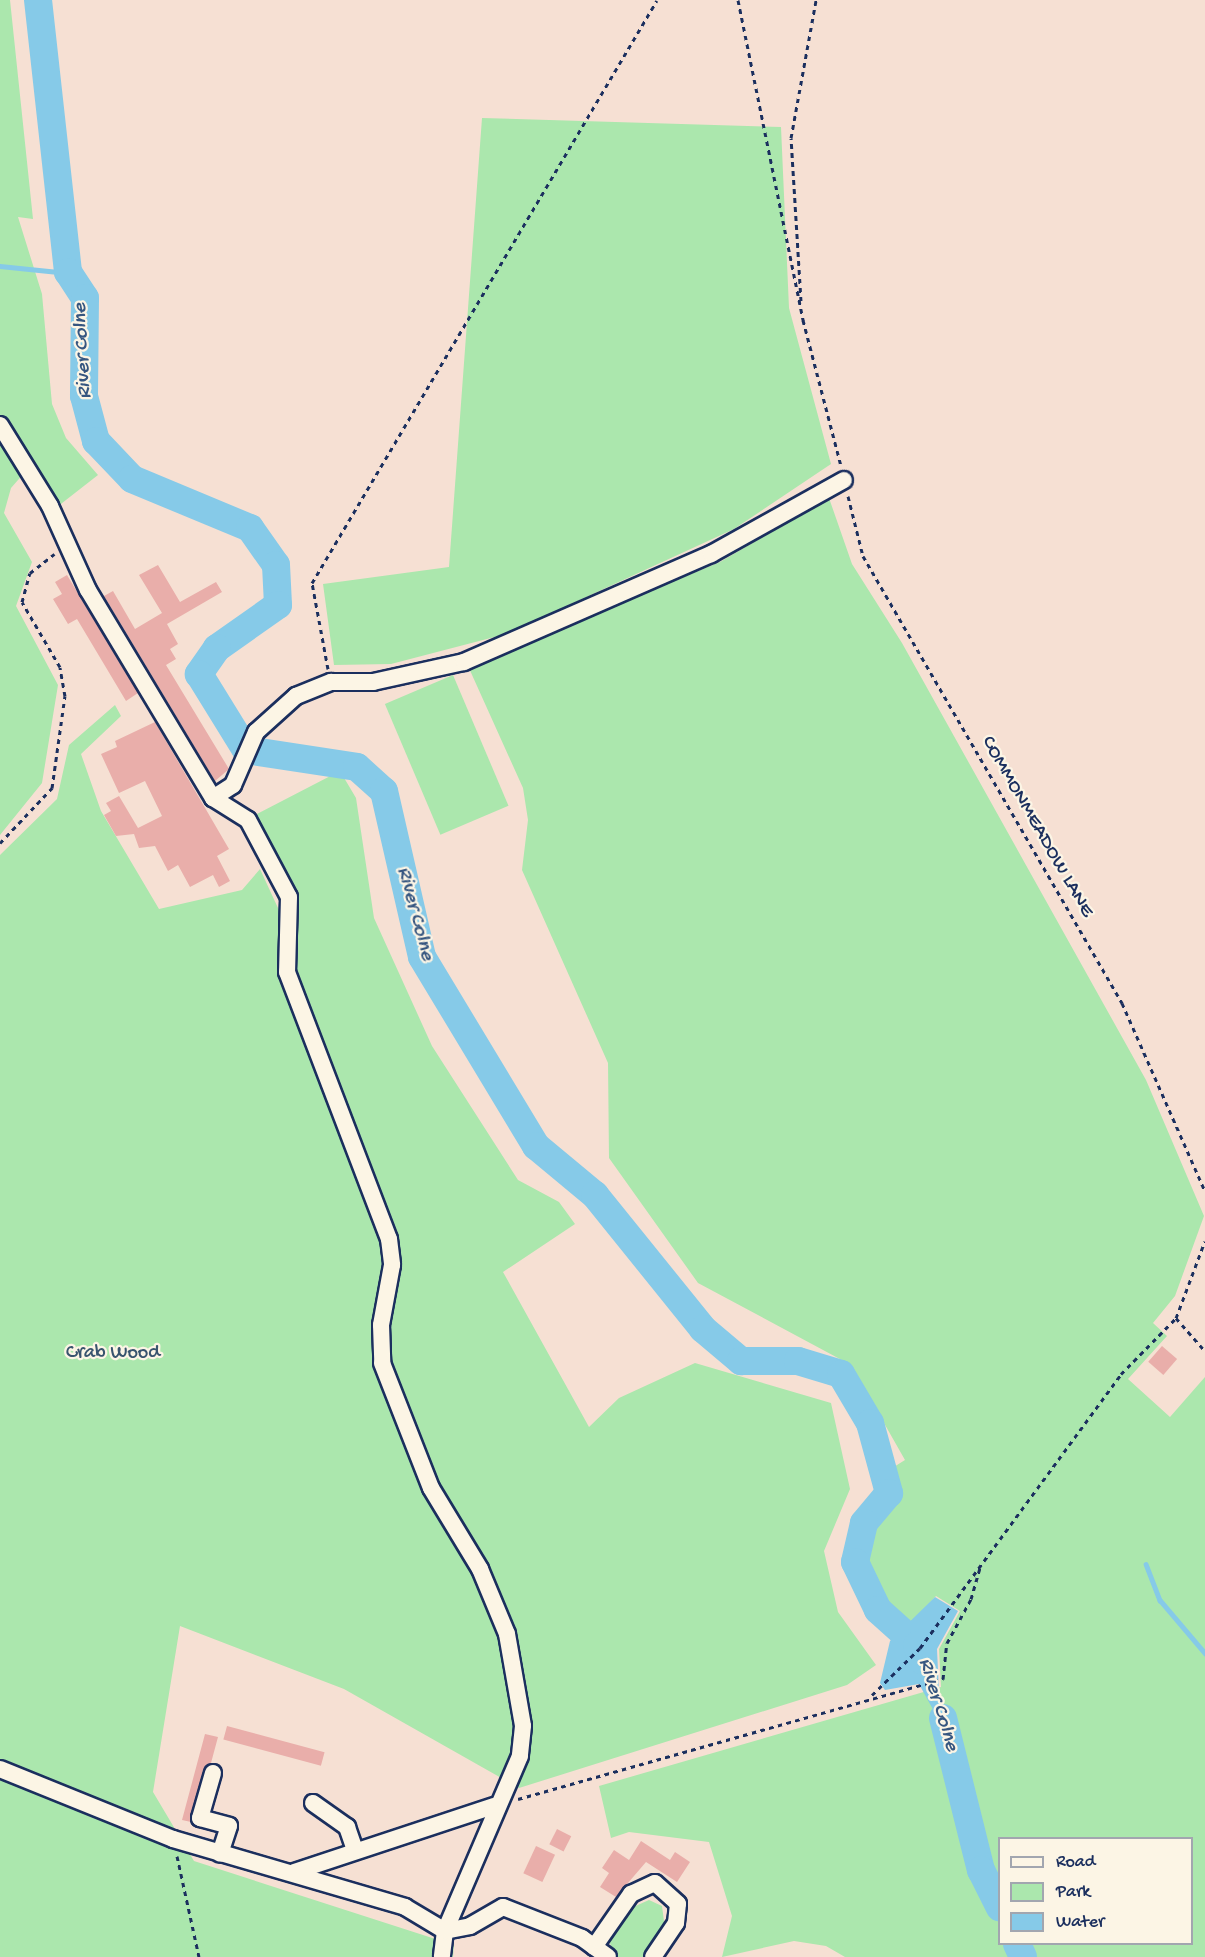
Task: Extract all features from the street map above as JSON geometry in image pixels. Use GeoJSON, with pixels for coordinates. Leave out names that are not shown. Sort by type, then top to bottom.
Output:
{"type":"FeatureCollection","features":[{"type":"Feature","properties":{"kind":"lane"},"geometry":{"type":"LineString","coordinates":[[0,425],[70,544],[88,590],[213,798],[248,820],[289,897],[287,972],[389,1239],[392,1265],[381,1325],[382,1363],[431,1488],[480,1569],[507,1634],[522,1736],[520,1756],[494,1806],[445,1931],[442,1957]]}},
{"type":"Feature","properties":{"kind":"lane"},"geometry":{"type":"LineString","coordinates":[[213,798],[233,785],[241,762],[256,732],[296,696],[331,682],[373,682],[464,662],[711,554],[844,480]]}},
{"type":"Feature","properties":{"kind":"lane"},"geometry":{"type":"LineString","coordinates":[[0,1769],[173,1839],[220,1854],[294,1872],[405,1907],[445,1931],[470,1926],[503,1907],[601,1952],[631,1893],[655,1883],[678,1904],[676,1923],[653,1957]]}},
{"type":"Feature","properties":{"kind":"lane"},"geometry":{"type":"LineString","coordinates":[[213,1773],[200,1818],[229,1826],[220,1854]]}},
{"type":"Feature","properties":{"kind":"lane"},"geometry":{"type":"LineString","coordinates":[[313,1803],[347,1827],[355,1850]]}},
{"type":"Feature","properties":{"kind":"lane"},"geometry":{"type":"LineString","coordinates":[[294,1872],[494,1806]]}},
{"type":"Feature","properties":{"kind":"path"},"geometry":{"type":"LineString","coordinates":[[331,682],[312,583],[657,0]]}},
{"type":"Feature","properties":{"kind":"path"},"geometry":{"type":"LineString","coordinates":[[738,0],[803,320]]}},
{"type":"Feature","properties":{"kind":"path"},"geometry":{"type":"LineString","coordinates":[[803,320],[791,138],[816,0]]}},
{"type":"Feature","properties":{"kind":"path","name":"COMMONMEADOW LANE"},"geometry":{"type":"LineString","coordinates":[[803,320],[863,556],[1122,1004],[1205,1191]]}},
{"type":"Feature","properties":{"kind":"path"},"geometry":{"type":"LineString","coordinates":[[0,843],[52,788],[65,696],[60,667],[22,602],[30,573],[70,544]]}},
{"type":"Feature","properties":{"kind":"path"},"geometry":{"type":"LineString","coordinates":[[872,1695],[920,1648],[1121,1374],[1176,1318],[1205,1241]]}},
{"type":"Feature","properties":{"kind":"path"},"geometry":{"type":"LineString","coordinates":[[1176,1318],[1205,1351]]}},
{"type":"Feature","properties":{"kind":"path"},"geometry":{"type":"LineString","coordinates":[[494,1806],[872,1695],[918,1690],[943,1679],[947,1643],[971,1599],[981,1565]]}},
{"type":"Feature","properties":{"kind":"path"},"geometry":{"type":"LineString","coordinates":[[173,1839],[199,1957]]}},
{"type":"Feature","properties":{"kind":"green space"},"geometry":{"type":"Polygon","coordinates":[[[0,0],[10,0],[33,219],[18,217],[42,294],[52,404],[66,438],[98,475],[57,507],[29,455],[0,417],[0,0]]]}},
{"type":"Feature","properties":{"kind":"green space"},"geometry":{"type":"Polygon","coordinates":[[[482,118],[781,127],[789,308],[831,464],[734,529],[506,634],[391,664],[334,665],[323,584],[449,567],[482,118]]]}},
{"type":"Feature","properties":{"kind":"green space"},"geometry":{"type":"Polygon","coordinates":[[[0,436],[25,472],[11,488],[4,513],[32,562],[16,606],[58,685],[42,783],[0,835],[0,436]]]}},
{"type":"Feature","properties":{"kind":"green space"},"geometry":{"type":"Polygon","coordinates":[[[829,498],[852,564],[902,643],[1146,1080],[1204,1216],[1175,1296],[1153,1323],[1167,1336],[1128,1379],[1170,1417],[1205,1377],[1205,1957],[845,1957],[826,1946],[794,1941],[722,1957],[732,1916],[709,1842],[629,1832],[611,1838],[599,1786],[941,1687],[939,1649],[960,1611],[936,1596],[907,1627],[886,1608],[860,1561],[869,1526],[894,1498],[889,1470],[905,1460],[851,1365],[698,1283],[609,1158],[608,1063],[522,870],[528,820],[523,788],[468,666],[720,562],[829,498]]]}},
{"type":"Feature","properties":{"kind":"green space"},"geometry":{"type":"Polygon","coordinates":[[[453,675],[508,806],[440,835],[385,704],[453,675]]]}},
{"type":"Feature","properties":{"kind":"green space","name":"Crab Wood"},"geometry":{"type":"Polygon","coordinates":[[[115,705],[121,716],[81,754],[101,811],[159,909],[242,890],[260,869],[284,921],[286,878],[255,815],[340,771],[356,798],[374,918],[432,1046],[518,1180],[559,1202],[575,1224],[503,1272],[589,1427],[619,1398],[695,1363],[831,1403],[850,1489],[824,1551],[838,1612],[876,1665],[847,1685],[519,1788],[344,1689],[180,1626],[153,1792],[194,1861],[454,1945],[453,1957],[0,1957],[0,855],[57,799],[69,745],[115,705]]]}},
{"type":"Feature","properties":{"kind":"green space"},"geometry":{"type":"Polygon","coordinates":[[[649,1900],[662,1906],[665,1929],[645,1957],[616,1957],[609,1941],[631,1908],[649,1900]]]}},
{"type":"Feature","properties":{"kind":"water"},"geometry":{"type":"Polygon","coordinates":[[[935,1597],[958,1611],[937,1649],[939,1692],[960,1750],[949,1758],[941,1747],[941,1724],[919,1684],[885,1690],[880,1683],[890,1641],[935,1597]]]}},
{"type":"Feature","properties":{"kind":"building"},"geometry":{"type":"Polygon","coordinates":[[[158,565],[180,602],[216,582],[222,592],[167,624],[178,644],[170,649],[176,659],[166,665],[229,769],[215,781],[104,596],[113,591],[135,629],[162,613],[139,575],[158,565]]]}},
{"type":"Feature","properties":{"kind":"building"},"geometry":{"type":"Polygon","coordinates":[[[67,575],[138,693],[126,701],[77,619],[68,624],[53,599],[62,594],[55,582],[67,575]]]}},
{"type":"Feature","properties":{"kind":"building"},"geometry":{"type":"Polygon","coordinates":[[[155,722],[229,849],[217,856],[230,881],[219,887],[213,875],[190,887],[178,865],[168,871],[155,846],[139,848],[134,834],[116,836],[104,815],[111,811],[106,803],[119,796],[138,828],[162,816],[145,781],[119,793],[101,754],[117,747],[115,741],[155,722]]]}},
{"type":"Feature","properties":{"kind":"building"},"geometry":{"type":"Polygon","coordinates":[[[1162,1346],[1177,1359],[1163,1375],[1148,1362],[1162,1346]]]}},
{"type":"Feature","properties":{"kind":"building"},"geometry":{"type":"Polygon","coordinates":[[[227,1726],[325,1752],[321,1766],[223,1740],[227,1726]]]}},
{"type":"Feature","properties":{"kind":"building"},"geometry":{"type":"Polygon","coordinates":[[[205,1734],[218,1737],[211,1763],[203,1770],[191,1822],[182,1820],[205,1734]]]}},
{"type":"Feature","properties":{"kind":"building"},"geometry":{"type":"Polygon","coordinates":[[[557,1829],[571,1836],[564,1851],[549,1844],[557,1829]]]}},
{"type":"Feature","properties":{"kind":"building"},"geometry":{"type":"Polygon","coordinates":[[[641,1841],[670,1860],[675,1852],[690,1862],[677,1882],[646,1862],[616,1897],[600,1887],[609,1873],[602,1868],[614,1850],[629,1860],[641,1841]]]}},
{"type":"Feature","properties":{"kind":"building"},"geometry":{"type":"Polygon","coordinates":[[[536,1846],[555,1855],[542,1882],[523,1873],[536,1846]]]}},
{"type":"Feature","properties":{"kind":"waterway","name":"River Colne"},"geometry":{"type":"LineString","coordinates":[[38,0],[68,272],[85,298],[84,396],[96,441],[132,479],[250,528],[276,565],[278,605],[217,648],[199,674],[246,750],[357,767],[384,791],[422,957],[536,1146],[595,1195],[703,1329],[741,1361],[798,1361],[841,1374],[870,1423],[889,1493],[864,1523],[855,1562],[878,1610],[917,1645],[922,1660]]}},
{"type":"Feature","properties":{"kind":"waterway"},"geometry":{"type":"LineString","coordinates":[[0,266],[68,273]]}},
{"type":"Feature","properties":{"kind":"waterway"},"geometry":{"type":"LineString","coordinates":[[1146,1564],[1160,1600],[1205,1653]]}},
{"type":"Feature","properties":{"kind":"waterway","name":"River Colne"},"geometry":{"type":"LineString","coordinates":[[943,1718],[981,1870],[998,1904]]}},
{"type":"Feature","properties":{"kind":"waterway","name":"River Colne"},"geometry":{"type":"LineString","coordinates":[[1017,1945],[1023,1957]]}}]}
